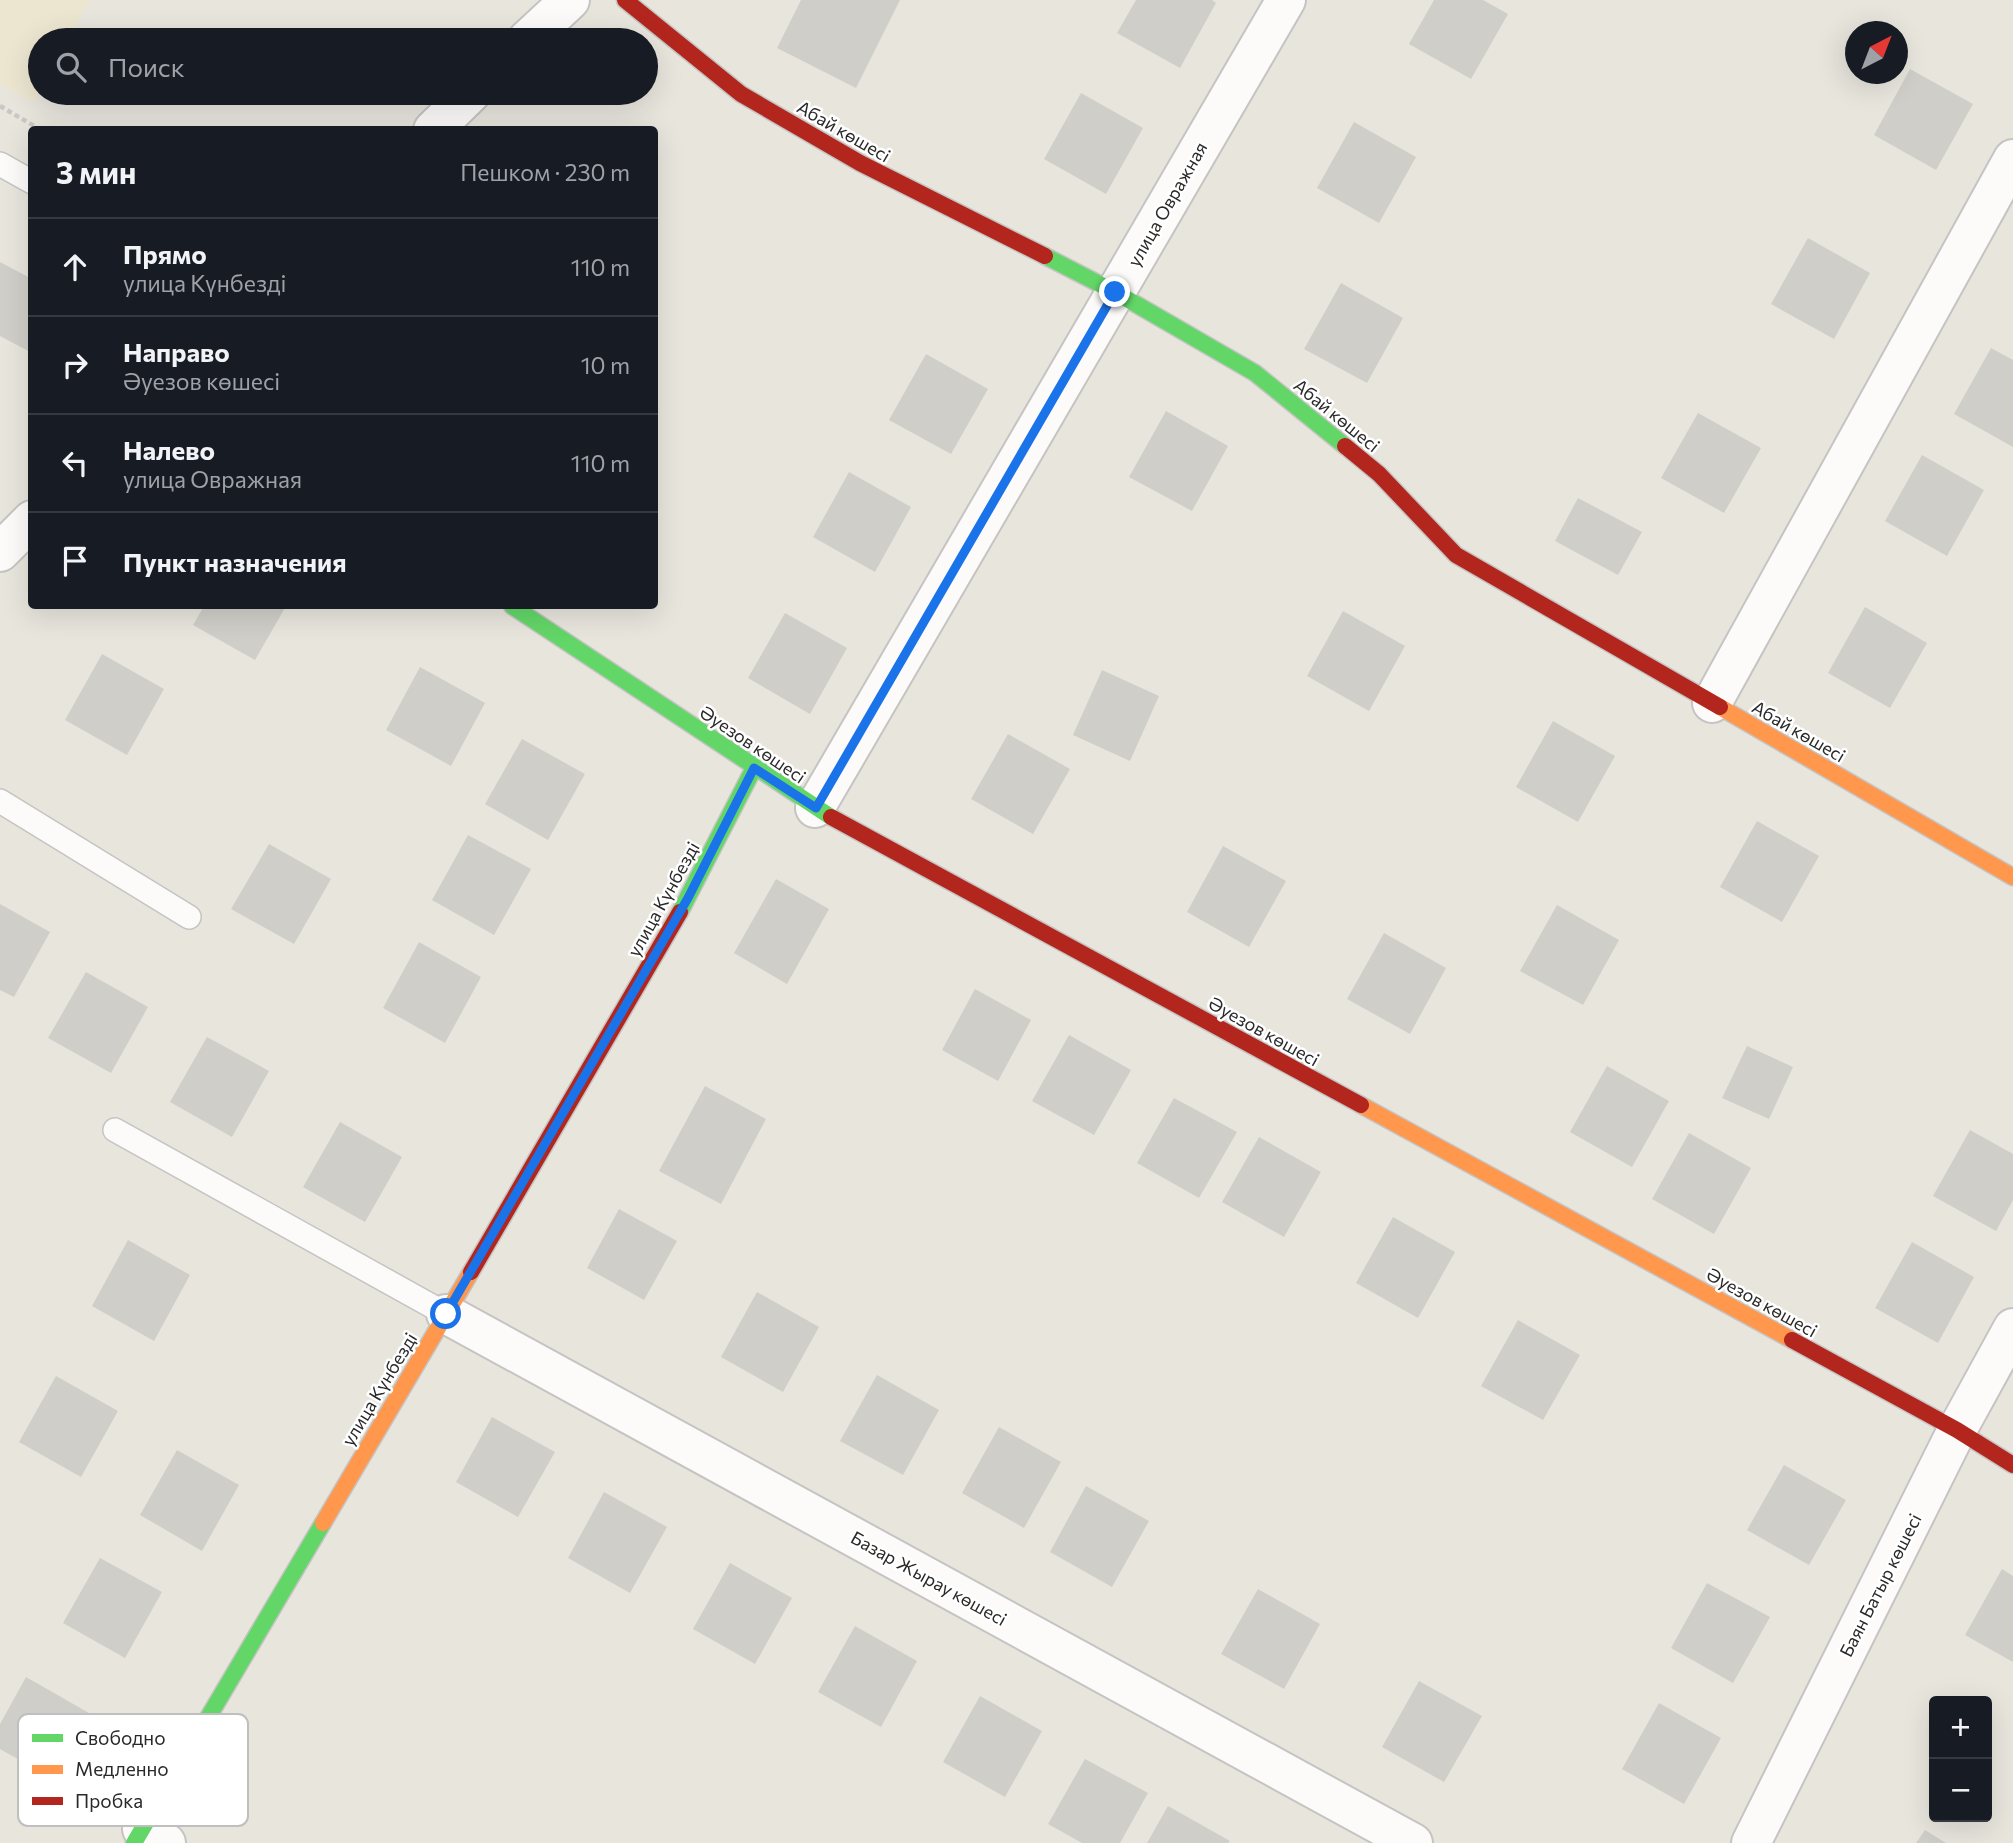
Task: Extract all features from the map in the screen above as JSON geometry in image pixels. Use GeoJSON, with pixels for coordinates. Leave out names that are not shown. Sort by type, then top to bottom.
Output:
{"type":"FeatureCollection","features":[{"type":"Feature","properties":{"kind":"street"},"geometry":{"type":"LineString","coordinates":[[540,28],[570,0]]}},
{"type":"Feature","properties":{"kind":"street","name":"Абай көшесі"},"geometry":{"type":"LineString","coordinates":[[625,0],[657,28]]}},
{"type":"Feature","properties":{"kind":"street","name":"улица Овражная"},"geometry":{"type":"LineString","coordinates":[[816,808],[1286,0]]}},
{"type":"Feature","properties":{"kind":"street","name":"Абай көшесі"},"geometry":{"type":"LineString","coordinates":[[658,29],[753,101],[860,163],[1115,292],[1255,373],[1379,474],[1456,555],[2013,877]]}},
{"type":"Feature","properties":{"kind":"street"},"geometry":{"type":"LineString","coordinates":[[437,126],[459,105]]}},
{"type":"Feature","properties":{"kind":"street"},"geometry":{"type":"LineString","coordinates":[[1712,703],[2013,159]]}},
{"type":"Feature","properties":{"kind":"street"},"geometry":{"type":"LineString","coordinates":[[0,552],[28,524]]}},
{"type":"Feature","properties":{"kind":"street","name":"Әуезов көшесі"},"geometry":{"type":"LineString","coordinates":[[516,609],[816,808],[1957,1430],[2013,1465]]}},
{"type":"Feature","properties":{"kind":"street","name":"улица Күнбезді"},"geometry":{"type":"LineString","coordinates":[[219,1714],[446,1314],[688,898],[754,768]]}},
{"type":"Feature","properties":{"kind":"street","name":"Базар Жырау көшесі"},"geometry":{"type":"LineString","coordinates":[[446,1314],[1413,1843]]}},
{"type":"Feature","properties":{"kind":"street","name":"Баян Батыр көшесі"},"geometry":{"type":"LineString","coordinates":[[1751,1843],[1957,1430],[2013,1328]]}},
{"type":"Feature","properties":{"kind":"lane"},"geometry":{"type":"LineString","coordinates":[[0,164],[28,180]]}},
{"type":"Feature","properties":{"kind":"lane"},"geometry":{"type":"LineString","coordinates":[[0,801],[189,917]]}},
{"type":"Feature","properties":{"kind":"lane"},"geometry":{"type":"LineString","coordinates":[[115,1130],[446,1314]]}},
{"type":"Feature","properties":{"kind":"path"},"geometry":{"type":"LineString","coordinates":[[0,106],[34,126]]}},
{"type":"Feature","properties":{"kind":"shaded area"},"geometry":{"type":"Polygon","coordinates":[[[0,0],[90,0],[75,28],[28,28],[28,100],[0,84],[0,0]]]}},
{"type":"Feature","properties":{"kind":"building"},"geometry":{"type":"Polygon","coordinates":[[[801,0],[900,0],[856,88],[777,48],[801,0]]]}},
{"type":"Feature","properties":{"kind":"building"},"geometry":{"type":"Polygon","coordinates":[[[1136,0],[1212,0],[1216,3],[1180,68],[1117,33],[1136,0]]]}},
{"type":"Feature","properties":{"kind":"building"},"geometry":{"type":"Polygon","coordinates":[[[1434,0],[1483,0],[1508,14],[1471,79],[1409,44],[1434,0]]]}},
{"type":"Feature","properties":{"kind":"building"},"geometry":{"type":"Polygon","coordinates":[[[1910,69],[1973,104],[1936,170],[1874,135],[1902,84],[1908,84],[1910,69]]]}},
{"type":"Feature","properties":{"kind":"building"},"geometry":{"type":"Polygon","coordinates":[[[1081,93],[1143,128],[1106,194],[1044,159],[1081,93]]]}},
{"type":"Feature","properties":{"kind":"building"},"geometry":{"type":"Polygon","coordinates":[[[1354,122],[1416,157],[1379,223],[1317,188],[1354,122]]]}},
{"type":"Feature","properties":{"kind":"building"},"geometry":{"type":"Polygon","coordinates":[[[1808,238],[1870,273],[1834,339],[1771,304],[1808,238]]]}},
{"type":"Feature","properties":{"kind":"building"},"geometry":{"type":"Polygon","coordinates":[[[0,262],[28,277],[28,351],[0,336],[0,262]]]}},
{"type":"Feature","properties":{"kind":"building"},"geometry":{"type":"Polygon","coordinates":[[[1341,283],[1403,318],[1367,383],[1304,349],[1341,283]]]}},
{"type":"Feature","properties":{"kind":"building"},"geometry":{"type":"Polygon","coordinates":[[[1991,348],[2013,360],[2013,447],[1954,414],[1991,348]]]}},
{"type":"Feature","properties":{"kind":"building"},"geometry":{"type":"Polygon","coordinates":[[[926,354],[988,389],[951,454],[889,420],[926,354]]]}},
{"type":"Feature","properties":{"kind":"building"},"geometry":{"type":"Polygon","coordinates":[[[1166,411],[1228,446],[1192,511],[1129,477],[1166,411]]]}},
{"type":"Feature","properties":{"kind":"building"},"geometry":{"type":"Polygon","coordinates":[[[1698,413],[1761,448],[1724,513],[1661,478],[1698,413]]]}},
{"type":"Feature","properties":{"kind":"building"},"geometry":{"type":"Polygon","coordinates":[[[1922,455],[1984,490],[1947,556],[1885,521],[1922,455]]]}},
{"type":"Feature","properties":{"kind":"building"},"geometry":{"type":"Polygon","coordinates":[[[849,472],[911,507],[875,572],[813,537],[849,472]]]}},
{"type":"Feature","properties":{"kind":"building"},"geometry":{"type":"Polygon","coordinates":[[[1578,498],[1642,532],[1618,575],[1555,541],[1578,498]]]}},
{"type":"Feature","properties":{"kind":"building"},"geometry":{"type":"Polygon","coordinates":[[[1865,607],[1927,643],[1890,708],[1828,673],[1865,607]]]}},
{"type":"Feature","properties":{"kind":"building"},"geometry":{"type":"Polygon","coordinates":[[[202,609],[284,609],[255,660],[193,625],[202,609]]]}},
{"type":"Feature","properties":{"kind":"building"},"geometry":{"type":"Polygon","coordinates":[[[1343,611],[1405,646],[1369,711],[1307,676],[1343,611]]]}},
{"type":"Feature","properties":{"kind":"building"},"geometry":{"type":"Polygon","coordinates":[[[785,613],[847,648],[810,714],[748,678],[785,613]]]}},
{"type":"Feature","properties":{"kind":"building"},"geometry":{"type":"Polygon","coordinates":[[[102,654],[164,689],[127,755],[65,720],[102,654]]]}},
{"type":"Feature","properties":{"kind":"building"},"geometry":{"type":"Polygon","coordinates":[[[420,667],[485,703],[451,766],[386,730],[420,667]]]}},
{"type":"Feature","properties":{"kind":"building"},"geometry":{"type":"Polygon","coordinates":[[[1102,670],[1159,696],[1130,761],[1073,735],[1102,670]]]}},
{"type":"Feature","properties":{"kind":"building"},"geometry":{"type":"Polygon","coordinates":[[[1553,721],[1615,756],[1578,822],[1516,787],[1553,721]]]}},
{"type":"Feature","properties":{"kind":"building"},"geometry":{"type":"Polygon","coordinates":[[[1008,734],[1070,769],[1033,834],[971,799],[1008,734]]]}},
{"type":"Feature","properties":{"kind":"building"},"geometry":{"type":"Polygon","coordinates":[[[522,739],[585,774],[548,840],[485,804],[522,739]]]}},
{"type":"Feature","properties":{"kind":"building"},"geometry":{"type":"Polygon","coordinates":[[[1757,821],[1819,856],[1782,922],[1720,887],[1757,821]]]}},
{"type":"Feature","properties":{"kind":"building"},"geometry":{"type":"Polygon","coordinates":[[[468,835],[531,869],[494,935],[432,900],[468,835]]]}},
{"type":"Feature","properties":{"kind":"building"},"geometry":{"type":"Polygon","coordinates":[[[269,844],[331,879],[294,944],[231,909],[269,844]]]}},
{"type":"Feature","properties":{"kind":"building"},"geometry":{"type":"Polygon","coordinates":[[[1223,846],[1286,881],[1249,947],[1187,912],[1223,846]]]}},
{"type":"Feature","properties":{"kind":"building"},"geometry":{"type":"Polygon","coordinates":[[[776,879],[829,909],[787,984],[734,953],[776,879]]]}},
{"type":"Feature","properties":{"kind":"building"},"geometry":{"type":"Polygon","coordinates":[[[0,904],[50,932],[14,997],[0,990],[0,904]]]}},
{"type":"Feature","properties":{"kind":"building"},"geometry":{"type":"Polygon","coordinates":[[[1557,905],[1619,940],[1583,1005],[1520,971],[1557,905]]]}},
{"type":"Feature","properties":{"kind":"building"},"geometry":{"type":"Polygon","coordinates":[[[1384,933],[1446,968],[1410,1034],[1347,999],[1384,933]]]}},
{"type":"Feature","properties":{"kind":"building"},"geometry":{"type":"Polygon","coordinates":[[[419,942],[481,977],[445,1043],[383,1008],[419,942]]]}},
{"type":"Feature","properties":{"kind":"building"},"geometry":{"type":"Polygon","coordinates":[[[86,972],[148,1007],[111,1073],[48,1038],[86,972]]]}},
{"type":"Feature","properties":{"kind":"building"},"geometry":{"type":"Polygon","coordinates":[[[975,989],[1031,1020],[998,1081],[942,1050],[975,989]]]}},
{"type":"Feature","properties":{"kind":"building"},"geometry":{"type":"Polygon","coordinates":[[[1069,1035],[1131,1070],[1094,1135],[1032,1101],[1069,1035]]]}},
{"type":"Feature","properties":{"kind":"building"},"geometry":{"type":"Polygon","coordinates":[[[207,1037],[269,1071],[232,1137],[170,1102],[207,1037]]]}},
{"type":"Feature","properties":{"kind":"building"},"geometry":{"type":"Polygon","coordinates":[[[1747,1046],[1793,1067],[1769,1119],[1722,1098],[1747,1046]]]}},
{"type":"Feature","properties":{"kind":"building"},"geometry":{"type":"Polygon","coordinates":[[[1607,1066],[1669,1101],[1632,1167],[1570,1132],[1607,1066]]]}},
{"type":"Feature","properties":{"kind":"building"},"geometry":{"type":"Polygon","coordinates":[[[705,1086],[766,1119],[721,1204],[659,1171],[705,1086]]]}},
{"type":"Feature","properties":{"kind":"building"},"geometry":{"type":"Polygon","coordinates":[[[1174,1098],[1237,1132],[1199,1198],[1137,1163],[1174,1098]]]}},
{"type":"Feature","properties":{"kind":"building"},"geometry":{"type":"Polygon","coordinates":[[[340,1122],[402,1157],[365,1222],[303,1187],[340,1122]]]}},
{"type":"Feature","properties":{"kind":"building"},"geometry":{"type":"Polygon","coordinates":[[[1970,1130],[2013,1154],[2013,1200],[1996,1231],[1933,1196],[1970,1130]]]}},
{"type":"Feature","properties":{"kind":"building"},"geometry":{"type":"Polygon","coordinates":[[[1689,1133],[1751,1168],[1714,1234],[1652,1199],[1689,1133]]]}},
{"type":"Feature","properties":{"kind":"building"},"geometry":{"type":"Polygon","coordinates":[[[1259,1137],[1321,1172],[1284,1237],[1222,1202],[1259,1137]]]}},
{"type":"Feature","properties":{"kind":"building"},"geometry":{"type":"Polygon","coordinates":[[[619,1209],[677,1241],[644,1300],[587,1268],[619,1209]]]}},
{"type":"Feature","properties":{"kind":"building"},"geometry":{"type":"Polygon","coordinates":[[[1393,1217],[1455,1252],[1418,1318],[1356,1283],[1393,1217]]]}},
{"type":"Feature","properties":{"kind":"building"},"geometry":{"type":"Polygon","coordinates":[[[128,1240],[190,1275],[154,1341],[92,1306],[128,1240]]]}},
{"type":"Feature","properties":{"kind":"building"},"geometry":{"type":"Polygon","coordinates":[[[1912,1242],[1974,1277],[1938,1343],[1875,1308],[1912,1242]]]}},
{"type":"Feature","properties":{"kind":"building"},"geometry":{"type":"Polygon","coordinates":[[[757,1292],[819,1327],[783,1392],[721,1357],[757,1292]]]}},
{"type":"Feature","properties":{"kind":"building"},"geometry":{"type":"Polygon","coordinates":[[[1518,1320],[1580,1355],[1543,1420],[1481,1386],[1518,1320]]]}},
{"type":"Feature","properties":{"kind":"building"},"geometry":{"type":"Polygon","coordinates":[[[877,1375],[939,1410],[903,1475],[840,1441],[877,1375]]]}},
{"type":"Feature","properties":{"kind":"building"},"geometry":{"type":"Polygon","coordinates":[[[56,1376],[118,1411],[81,1477],[19,1442],[56,1376]]]}},
{"type":"Feature","properties":{"kind":"building"},"geometry":{"type":"Polygon","coordinates":[[[492,1417],[555,1452],[518,1517],[456,1482],[492,1417]]]}},
{"type":"Feature","properties":{"kind":"building"},"geometry":{"type":"Polygon","coordinates":[[[999,1427],[1061,1462],[1024,1528],[962,1493],[999,1427]]]}},
{"type":"Feature","properties":{"kind":"building"},"geometry":{"type":"Polygon","coordinates":[[[177,1450],[239,1485],[202,1551],[140,1515],[177,1450]]]}},
{"type":"Feature","properties":{"kind":"building"},"geometry":{"type":"Polygon","coordinates":[[[1784,1465],[1846,1500],[1809,1565],[1747,1530],[1784,1465]]]}},
{"type":"Feature","properties":{"kind":"building"},"geometry":{"type":"Polygon","coordinates":[[[1086,1486],[1149,1521],[1112,1587],[1050,1552],[1086,1486]]]}},
{"type":"Feature","properties":{"kind":"building"},"geometry":{"type":"Polygon","coordinates":[[[604,1492],[667,1527],[630,1593],[568,1558],[604,1492]]]}},
{"type":"Feature","properties":{"kind":"building"},"geometry":{"type":"Polygon","coordinates":[[[100,1558],[162,1592],[125,1658],[63,1623],[100,1558]]]}},
{"type":"Feature","properties":{"kind":"building"},"geometry":{"type":"Polygon","coordinates":[[[730,1563],[792,1598],[755,1664],[693,1629],[730,1563]]]}},
{"type":"Feature","properties":{"kind":"building"},"geometry":{"type":"Polygon","coordinates":[[[2002,1569],[2013,1576],[2013,1662],[1965,1635],[2002,1569]]]}},
{"type":"Feature","properties":{"kind":"building"},"geometry":{"type":"Polygon","coordinates":[[[1707,1583],[1770,1617],[1733,1683],[1671,1648],[1707,1583]]]}},
{"type":"Feature","properties":{"kind":"building"},"geometry":{"type":"Polygon","coordinates":[[[1258,1589],[1320,1624],[1284,1689],[1221,1654],[1258,1589]]]}},
{"type":"Feature","properties":{"kind":"building"},"geometry":{"type":"Polygon","coordinates":[[[855,1626],[917,1661],[881,1727],[818,1692],[855,1626]]]}},
{"type":"Feature","properties":{"kind":"building"},"geometry":{"type":"Polygon","coordinates":[[[26,1677],[89,1713],[18,1714],[18,1759],[0,1749],[0,1724],[26,1677]]]}},
{"type":"Feature","properties":{"kind":"building"},"geometry":{"type":"Polygon","coordinates":[[[1419,1681],[1482,1716],[1444,1782],[1382,1747],[1419,1681]]]}},
{"type":"Feature","properties":{"kind":"building"},"geometry":{"type":"Polygon","coordinates":[[[980,1696],[1042,1731],[1005,1797],[943,1762],[980,1696]]]}},
{"type":"Feature","properties":{"kind":"building"},"geometry":{"type":"Polygon","coordinates":[[[1659,1703],[1721,1738],[1684,1804],[1622,1769],[1659,1703]]]}},
{"type":"Feature","properties":{"kind":"building"},"geometry":{"type":"Polygon","coordinates":[[[1085,1759],[1148,1793],[1120,1843],[1082,1843],[1048,1824],[1085,1759]]]}},
{"type":"Feature","properties":{"kind":"building"},"geometry":{"type":"Polygon","coordinates":[[[1168,1806],[1230,1841],[1147,1843],[1168,1806]]]}},
{"type":"Feature","properties":{"kind":"building"},"geometry":{"type":"Polygon","coordinates":[[[1925,1830],[1946,1843],[1916,1843],[1925,1830]]]}},
{"type":"Feature","properties":{"kind":"traffic: fast"},"geometry":{"type":"LineString","coordinates":[[1045,256],[1115,292],[1255,373],[1345,446]]}},
{"type":"Feature","properties":{"kind":"traffic: fast"},"geometry":{"type":"LineString","coordinates":[[517,609],[831,817]]}},
{"type":"Feature","properties":{"kind":"traffic: fast"},"geometry":{"type":"LineString","coordinates":[[680,912],[754,768]]}},
{"type":"Feature","properties":{"kind":"traffic: fast"},"geometry":{"type":"LineString","coordinates":[[210,1714],[323,1523]]}},
{"type":"Feature","properties":{"kind":"traffic: fast"},"geometry":{"type":"LineString","coordinates":[[134,1843],[144,1826]]}},
{"type":"Feature","properties":{"kind":"traffic: slow"},"geometry":{"type":"LineString","coordinates":[[1720,707],[2013,877]]}},
{"type":"Feature","properties":{"kind":"traffic: slow"},"geometry":{"type":"LineString","coordinates":[[1361,1105],[1792,1340]]}},
{"type":"Feature","properties":{"kind":"traffic: slow"},"geometry":{"type":"LineString","coordinates":[[323,1523],[471,1272]]}},
{"type":"Feature","properties":{"kind":"traffic: jam"},"geometry":{"type":"LineString","coordinates":[[625,0],[741,94],[860,163],[1045,256]]}},
{"type":"Feature","properties":{"kind":"traffic: jam"},"geometry":{"type":"LineString","coordinates":[[1345,446],[1379,474],[1456,555],[1720,707]]}},
{"type":"Feature","properties":{"kind":"traffic: jam"},"geometry":{"type":"LineString","coordinates":[[831,817],[1361,1105]]}},
{"type":"Feature","properties":{"kind":"traffic: jam"},"geometry":{"type":"LineString","coordinates":[[471,1272],[680,912]]}},
{"type":"Feature","properties":{"kind":"traffic: jam"},"geometry":{"type":"LineString","coordinates":[[1792,1340],[1957,1430],[2013,1465]]}},
{"type":"Feature","properties":{"kind":"route"},"geometry":{"type":"LineString","coordinates":[[446,1314],[688,898],[754,768],[816,808],[1115,292]]}}]}
